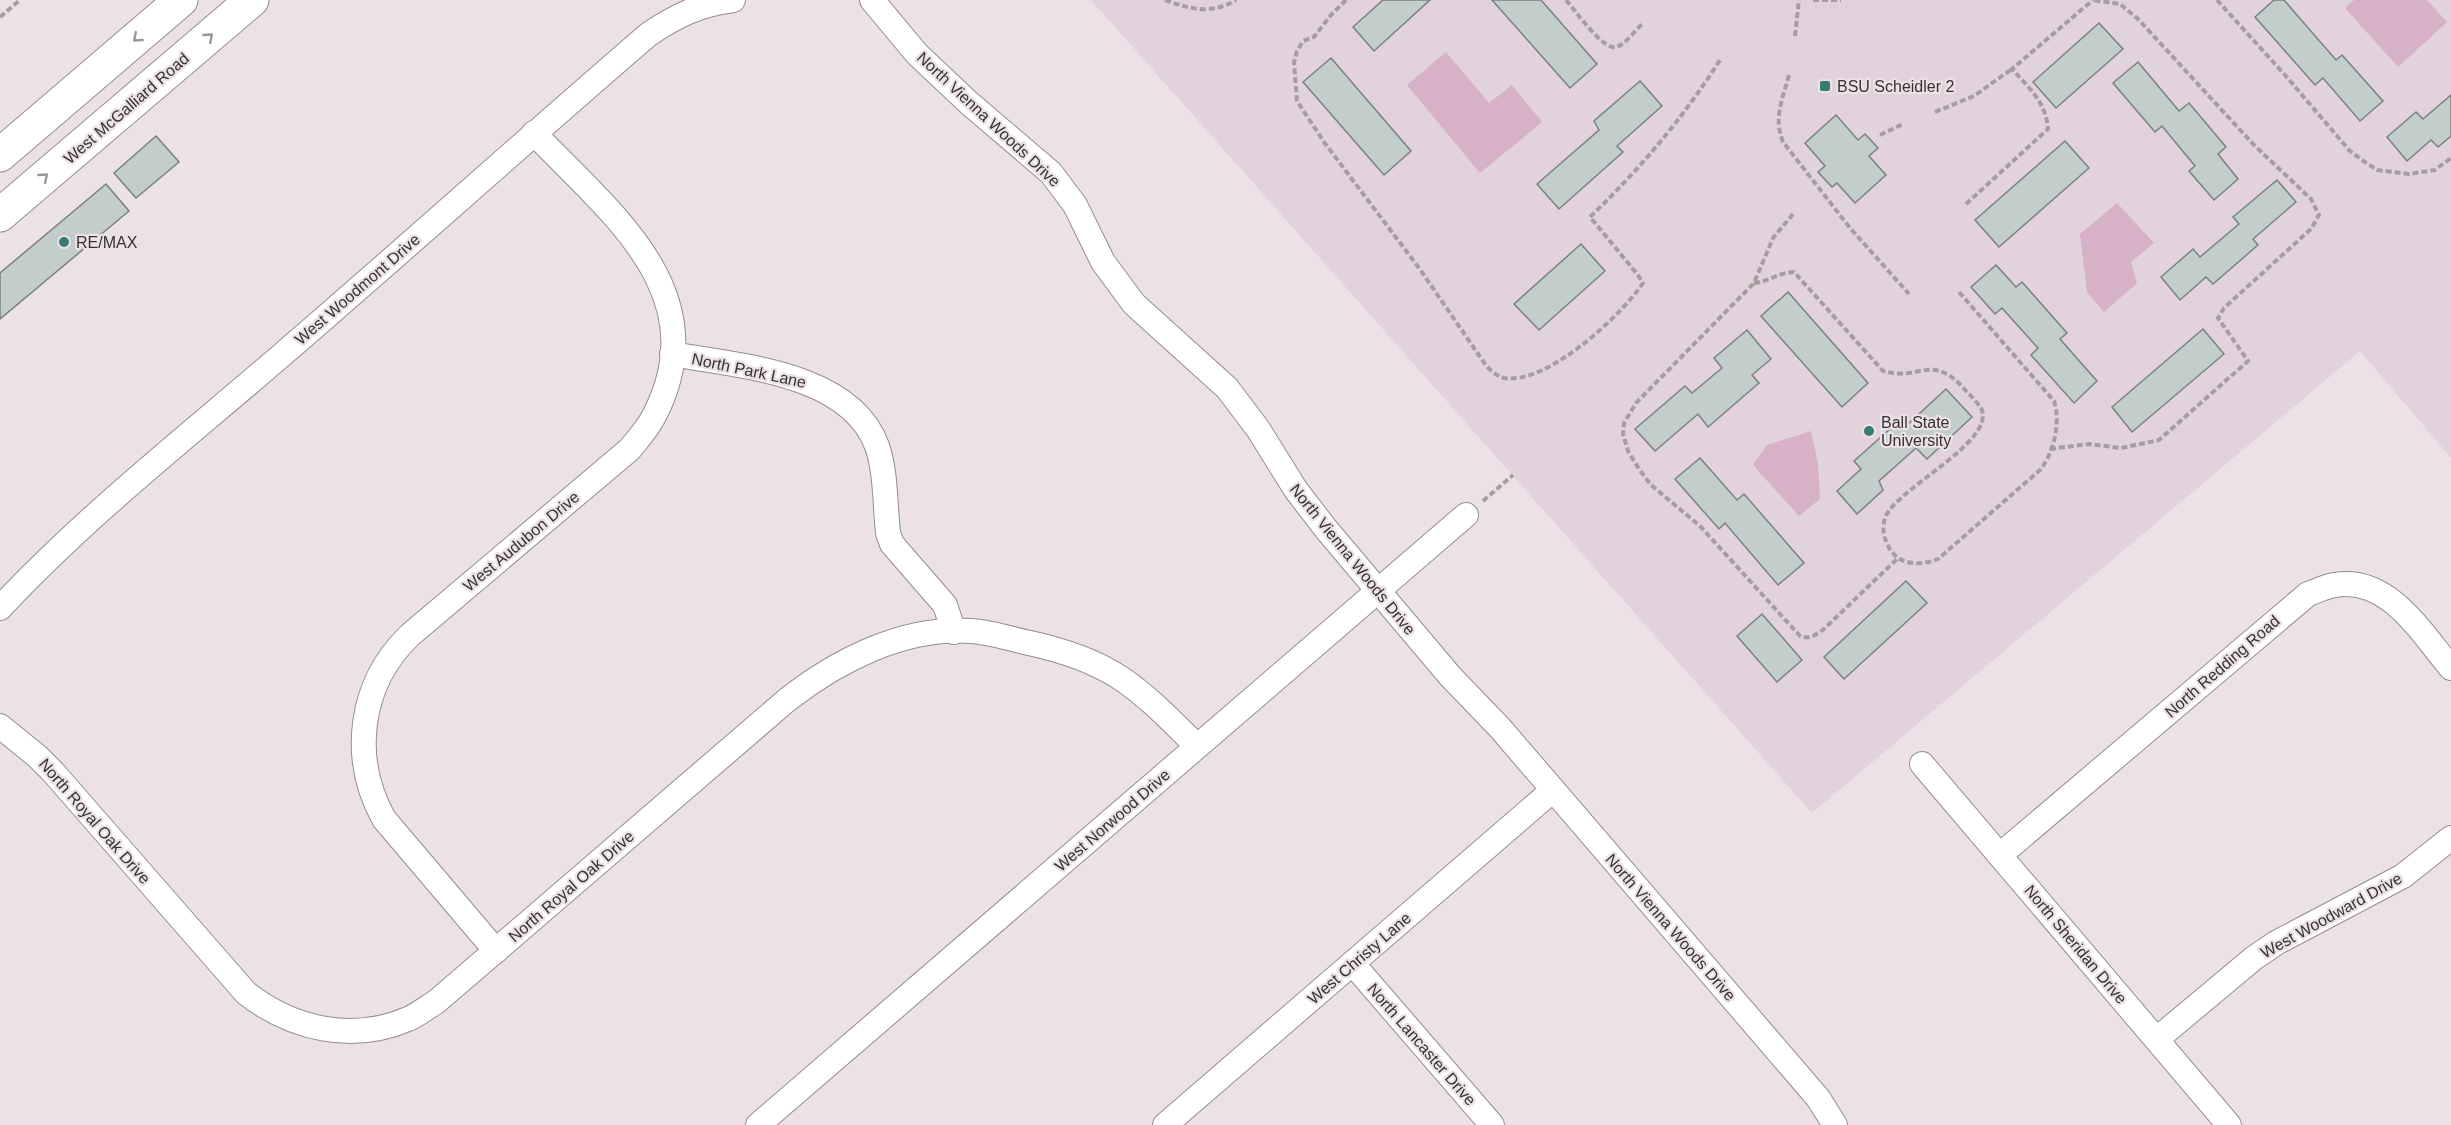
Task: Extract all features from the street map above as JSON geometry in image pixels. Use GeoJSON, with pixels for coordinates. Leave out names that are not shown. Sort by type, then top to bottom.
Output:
{"type":"FeatureCollection","features":[{"type":"Feature","properties":{"kind":"main road"},"geometry":{"type":"LineString","coordinates":[[0,155],[181,0]]}},
{"type":"Feature","properties":{"kind":"main road","name":"West McGalliard Road"},"geometry":{"type":"LineString","coordinates":[[0,215],[252,0]]}},
{"type":"Feature","properties":{"kind":"street","name":"West Woodmont Drive"},"geometry":{"type":"LineString","coordinates":[[0,608],[34,572],[135,479],[369,280],[649,34],[675,17],[706,5],[733,0]]}},
{"type":"Feature","properties":{"kind":"street","name":"North Vienna Woods Drive"},"geometry":{"type":"LineString","coordinates":[[872,0],[917,54],[969,103],[1051,173],[1075,205],[1103,262],[1134,304],[1227,388],[1258,429],[1296,490],[1378,591],[1450,676],[1500,728],[1818,1098],[1835,1125]]}},
{"type":"Feature","properties":{"kind":"street","name":"West Audubon Drive"},"geometry":{"type":"LineString","coordinates":[[496,951],[384,819],[374,802],[368,785],[363,729],[374,684],[393,650],[410,634],[630,449],[653,418],[663,396],[670,374],[674,338],[661,282],[647,255],[627,230],[534,133]]}},
{"type":"Feature","properties":{"kind":"street","name":"North Park Lane"},"geometry":{"type":"LineString","coordinates":[[672,354],[778,374],[812,384],[843,401],[870,432],[876,446],[888,533],[892,544],[945,605],[951,616],[954,632]]}},
{"type":"Feature","properties":{"kind":"street","name":"West Norwood Drive"},"geometry":{"type":"LineString","coordinates":[[758,1125],[1466,515]]}},
{"type":"Feature","properties":{"kind":"street","name":"North Redding Road"},"geometry":{"type":"LineString","coordinates":[[2000,855],[2308,594],[2336,584],[2359,585],[2386,596],[2399,607],[2451,668]]}},
{"type":"Feature","properties":{"kind":"street","name":"North Royal Oak Drive"},"geometry":{"type":"LineString","coordinates":[[0,726],[53,772],[232,978],[263,1006],[285,1018],[332,1031],[356,1031],[409,1019],[436,1002],[816,678],[872,649],[911,637],[938,632],[972,631],[1046,646],[1096,665],[1131,686],[1197,746]]}},
{"type":"Feature","properties":{"kind":"street","name":"North Sheridan Drive"},"geometry":{"type":"LineString","coordinates":[[1922,764],[2229,1125]]}},
{"type":"Feature","properties":{"kind":"street","name":"West Christy Lane"},"geometry":{"type":"LineString","coordinates":[[1165,1125],[1553,790]]}},
{"type":"Feature","properties":{"kind":"street","name":"West Woodward Drive"},"geometry":{"type":"LineString","coordinates":[[2157,1039],[2254,958],[2276,943],[2403,876],[2451,838]]}},
{"type":"Feature","properties":{"kind":"street","name":"North Lancaster Drive"},"geometry":{"type":"LineString","coordinates":[[1353,964],[1492,1125]]}},
{"type":"Feature","properties":{"kind":"path"},"geometry":{"type":"LineString","coordinates":[[11,0],[15,4]]}},
{"type":"Feature","properties":{"kind":"path"},"geometry":{"type":"LineString","coordinates":[[0,17],[20,0]]}},
{"type":"Feature","properties":{"kind":"path"},"geometry":{"type":"LineString","coordinates":[[1165,0],[1200,10],[1217,9],[1236,0]]}},
{"type":"Feature","properties":{"kind":"path"},"geometry":{"type":"LineString","coordinates":[[1346,0],[1330,15],[1314,37],[1303,41],[1297,51],[1294,63],[1297,101],[1324,142],[1419,268],[1485,364],[1493,373],[1504,378],[1539,371],[1563,360],[1617,314],[1638,291],[1643,283],[1638,275],[1590,216],[1628,180],[1669,133],[1720,60]]}},
{"type":"Feature","properties":{"kind":"path"},"geometry":{"type":"LineString","coordinates":[[1566,0],[1600,41],[1611,47],[1620,44],[1642,24]]}},
{"type":"Feature","properties":{"kind":"path"},"geometry":{"type":"LineString","coordinates":[[1795,36],[1799,0]]}},
{"type":"Feature","properties":{"kind":"path"},"geometry":{"type":"LineString","coordinates":[[1813,0],[1841,0]]}},
{"type":"Feature","properties":{"kind":"path"},"geometry":{"type":"LineString","coordinates":[[1935,112],[1974,96],[2012,69],[2093,0],[2120,4],[2138,19],[2254,145],[2311,200],[2319,215],[2311,228],[2224,308],[2218,318],[2248,361],[2159,440],[2121,448],[2089,444],[2050,449]]}},
{"type":"Feature","properties":{"kind":"path"},"geometry":{"type":"LineString","coordinates":[[2217,0],[2349,150],[2362,160],[2377,170],[2409,174],[2435,170],[2451,158]]}},
{"type":"Feature","properties":{"kind":"path"},"geometry":{"type":"LineString","coordinates":[[1966,204],[2048,129],[2047,116],[2042,103],[2012,69]]}},
{"type":"Feature","properties":{"kind":"path"},"geometry":{"type":"LineString","coordinates":[[1789,75],[1778,119],[1778,129],[1783,142],[1850,228],[1909,294]]}},
{"type":"Feature","properties":{"kind":"path"},"geometry":{"type":"LineString","coordinates":[[1880,135],[1904,124]]}},
{"type":"Feature","properties":{"kind":"path"},"geometry":{"type":"LineString","coordinates":[[1792,214],[1773,238],[1754,283],[1636,403],[1624,423],[1623,434],[1628,450],[1651,485],[1700,526],[1800,636],[1806,638],[1813,636],[1825,628],[1897,559]]}},
{"type":"Feature","properties":{"kind":"path"},"geometry":{"type":"LineString","coordinates":[[1754,283],[1785,272],[1794,272],[1882,371],[1899,374],[1938,369],[1951,375],[1980,407],[1983,415],[1979,430],[1935,472],[1900,499],[1885,516],[1883,526],[1886,541],[1897,559],[1917,564],[1929,563],[1938,559],[2040,470],[2046,462],[2058,413],[2054,401],[1959,292]]}},
{"type":"Feature","properties":{"kind":"path"},"geometry":{"type":"LineString","coordinates":[[1466,515],[1513,475]]}},
{"type":"Feature","properties":{"kind":"shaded area","name":"Ball State University"},"geometry":{"type":"Polygon","coordinates":[[[1091,0],[2451,0],[2451,458],[2360,351],[1812,813],[1091,0]]]}},
{"type":"Feature","properties":{"kind":"shaded area"},"geometry":{"type":"Polygon","coordinates":[[[2354,0],[2427,0],[2447,22],[2398,67],[2345,8],[2354,0]]]}},
{"type":"Feature","properties":{"kind":"shaded area"},"geometry":{"type":"Polygon","coordinates":[[[1446,52],[1489,103],[1512,85],[1542,122],[1480,173],[1407,85],[1446,52]]]}},
{"type":"Feature","properties":{"kind":"shaded area"},"geometry":{"type":"Polygon","coordinates":[[[2117,203],[2154,243],[2131,262],[2137,283],[2104,312],[2087,292],[2080,234],[2117,203]]]}},
{"type":"Feature","properties":{"kind":"shaded area"},"geometry":{"type":"Polygon","coordinates":[[[1811,431],[1818,464],[1820,499],[1799,516],[1753,465],[1767,445],[1811,431]]]}},
{"type":"Feature","properties":{"kind":"building"},"geometry":{"type":"Polygon","coordinates":[[[1383,0],[1430,0],[1374,51],[1353,27],[1383,0]]]}},
{"type":"Feature","properties":{"kind":"building"},"geometry":{"type":"Polygon","coordinates":[[[1492,0],[1541,0],[1597,64],[1570,88],[1492,0]]]}},
{"type":"Feature","properties":{"kind":"building"},"geometry":{"type":"Polygon","coordinates":[[[2274,0],[2284,0],[2336,60],[2342,55],[2383,101],[2360,121],[2323,78],[2315,85],[2255,17],[2274,0]]]}},
{"type":"Feature","properties":{"kind":"building"},"geometry":{"type":"Polygon","coordinates":[[[2099,23],[2123,49],[2056,108],[2033,82],[2099,23]]]}},
{"type":"Feature","properties":{"kind":"building"},"geometry":{"type":"Polygon","coordinates":[[[1331,58],[1411,151],[1384,175],[1303,82],[1331,58]]]}},
{"type":"Feature","properties":{"kind":"building"},"geometry":{"type":"Polygon","coordinates":[[[2138,62],[2179,111],[2189,103],[2226,147],[2218,154],[2238,179],[2214,200],[2189,171],[2195,166],[2162,126],[2155,132],[2113,83],[2138,62]]]}},
{"type":"Feature","properties":{"kind":"building"},"geometry":{"type":"Polygon","coordinates":[[[1640,81],[1662,106],[1617,146],[1623,152],[1559,209],[1537,184],[1599,130],[1594,121],[1640,81]]]}},
{"type":"Feature","properties":{"kind":"building"},"geometry":{"type":"Polygon","coordinates":[[[2451,95],[2451,136],[2438,147],[2431,140],[2407,161],[2387,137],[2416,112],[2423,119],[2451,95]]]}},
{"type":"Feature","properties":{"kind":"building"},"geometry":{"type":"Polygon","coordinates":[[[1836,115],[1858,140],[1865,134],[1878,148],[1869,156],[1886,175],[1855,203],[1837,183],[1832,187],[1818,172],[1825,166],[1805,143],[1836,115]]]}},
{"type":"Feature","properties":{"kind":"building"},"geometry":{"type":"Polygon","coordinates":[[[156,136],[179,162],[136,198],[114,173],[156,136]]]}},
{"type":"Feature","properties":{"kind":"building"},"geometry":{"type":"Polygon","coordinates":[[[2065,141],[2089,168],[1999,247],[1975,220],[2065,141]]]}},
{"type":"Feature","properties":{"kind":"building"},"geometry":{"type":"Polygon","coordinates":[[[2277,180],[2296,202],[2253,239],[2258,245],[2213,284],[2206,277],[2180,300],[2161,277],[2193,249],[2200,257],[2239,224],[2233,217],[2277,180]]]}},
{"type":"Feature","properties":{"kind":"building","name":"RE/MAX"},"geometry":{"type":"Polygon","coordinates":[[[106,184],[129,211],[0,319],[0,273],[106,184]]]}},
{"type":"Feature","properties":{"kind":"building"},"geometry":{"type":"Polygon","coordinates":[[[1581,244],[1605,271],[1539,330],[1514,304],[1581,244]]]}},
{"type":"Feature","properties":{"kind":"building"},"geometry":{"type":"Polygon","coordinates":[[[1996,265],[2016,287],[2022,282],[2067,333],[2060,339],[2097,381],[2074,403],[2031,355],[2038,348],[2002,308],[1995,314],[1971,287],[1996,265]]]}},
{"type":"Feature","properties":{"kind":"building"},"geometry":{"type":"Polygon","coordinates":[[[1788,292],[1868,383],[1842,407],[1761,316],[1788,292]]]}},
{"type":"Feature","properties":{"kind":"building"},"geometry":{"type":"Polygon","coordinates":[[[2203,329],[2224,354],[2132,432],[2112,407],[2203,329]]]}},
{"type":"Feature","properties":{"kind":"building"},"geometry":{"type":"Polygon","coordinates":[[[1747,330],[1771,359],[1752,375],[1759,383],[1708,427],[1698,414],[1655,451],[1635,429],[1685,386],[1692,393],[1722,368],[1714,358],[1747,330]]]}},
{"type":"Feature","properties":{"kind":"building"},"geometry":{"type":"Polygon","coordinates":[[[1946,389],[1972,417],[1927,459],[1916,448],[1879,481],[1883,490],[1857,514],[1837,491],[1861,469],[1854,461],[1901,419],[1907,425],[1946,389]]]}},
{"type":"Feature","properties":{"kind":"building"},"geometry":{"type":"Polygon","coordinates":[[[1700,458],[1737,500],[1744,494],[1804,563],[1778,585],[1725,523],[1719,529],[1675,479],[1700,458]]]}},
{"type":"Feature","properties":{"kind":"building"},"geometry":{"type":"Polygon","coordinates":[[[1906,581],[1927,603],[1844,679],[1824,657],[1906,581]]]}},
{"type":"Feature","properties":{"kind":"building"},"geometry":{"type":"Polygon","coordinates":[[[1762,614],[1802,660],[1777,682],[1737,636],[1762,614]]]}},
{"type":"Feature","properties":{"kind":"place","name":"BSU Scheidler 2"},"geometry":{"type":"Point","coordinates":[1825,86]}},
{"type":"Feature","properties":{"kind":"place","name":"RE/MAX"},"geometry":{"type":"Point","coordinates":[64,242]}},
{"type":"Feature","properties":{"kind":"place","name":"Ball State University"},"geometry":{"type":"Point","coordinates":[1869,431]}}]}
